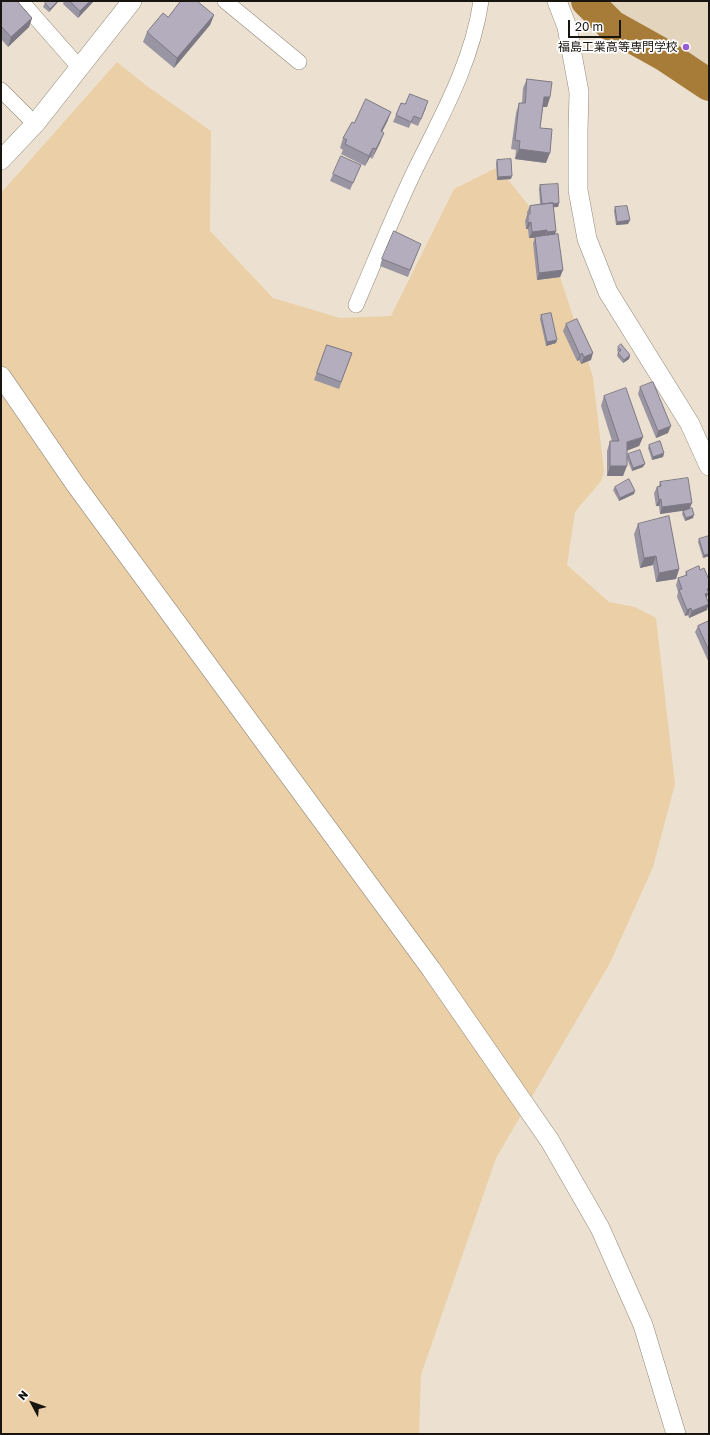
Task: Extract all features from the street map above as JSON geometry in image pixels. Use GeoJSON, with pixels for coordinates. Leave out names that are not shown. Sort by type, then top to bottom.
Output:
{"type":"FeatureCollection","features":[{"type":"Feature","properties":{"kind":"street"},"geometry":{"type":"LineString","coordinates":[[21,1],[80,67]]}},
{"type":"Feature","properties":{"kind":"street"},"geometry":{"type":"LineString","coordinates":[[1,160],[35,124],[132,1]]}},
{"type":"Feature","properties":{"kind":"street"},"geometry":{"type":"LineString","coordinates":[[225,1],[299,62]]}},
{"type":"Feature","properties":{"kind":"street"},"geometry":{"type":"LineString","coordinates":[[356,305],[414,174],[466,64],[472,44],[481,1]]}},
{"type":"Feature","properties":{"kind":"street"},"geometry":{"type":"LineString","coordinates":[[557,1],[567,26],[579,92],[578,190],[586,239],[608,292],[690,424],[709,466]]}},
{"type":"Feature","properties":{"kind":"street"},"geometry":{"type":"LineString","coordinates":[[1,90],[35,124]]}},
{"type":"Feature","properties":{"kind":"street"},"geometry":{"type":"LineString","coordinates":[[1,376],[75,484],[431,969],[550,1141],[600,1228],[643,1325],[676,1434]]}},
{"type":"Feature","properties":{"kind":"shaded area","name":"福島工業高等専門学校"},"geometry":{"type":"Polygon","coordinates":[[[598,1],[709,1],[709,73],[616,20],[598,1]]]}},
{"type":"Feature","properties":{"kind":"shaded area"},"geometry":{"type":"Polygon","coordinates":[[[117,62],[147,86],[211,131],[210,231],[273,298],[340,318],[391,316],[454,189],[498,167],[542,222],[593,377],[604,471],[601,481],[575,512],[567,565],[609,602],[635,607],[656,618],[675,784],[653,867],[610,963],[496,1158],[421,1375],[419,1434],[1,1434],[1,193],[117,62]]]}},
{"type":"Feature","properties":{"kind":"building"},"geometry":{"type":"Polygon","coordinates":[[[1,1],[17,1],[32,18],[11,37],[1,26],[1,1]]]}},
{"type":"Feature","properties":{"kind":"building"},"geometry":{"type":"Polygon","coordinates":[[[47,1],[58,1],[50,9],[45,3],[47,1]]]}},
{"type":"Feature","properties":{"kind":"building"},"geometry":{"type":"Polygon","coordinates":[[[70,1],[90,1],[80,11],[70,1]]]}},
{"type":"Feature","properties":{"kind":"building"},"geometry":{"type":"Polygon","coordinates":[[[181,1],[197,1],[214,15],[177,58],[147,32],[163,13],[168,17],[181,1]]]}},
{"type":"Feature","properties":{"kind":"building"},"geometry":{"type":"Polygon","coordinates":[[[527,79],[552,82],[550,97],[544,97],[540,128],[552,129],[550,153],[519,149],[520,141],[515,140],[519,103],[525,103],[527,79]]]}},
{"type":"Feature","properties":{"kind":"building"},"geometry":{"type":"Polygon","coordinates":[[[410,94],[428,101],[421,119],[414,116],[411,122],[396,115],[401,103],[405,104],[410,94]]]}},
{"type":"Feature","properties":{"kind":"building"},"geometry":{"type":"Polygon","coordinates":[[[366,99],[391,112],[381,131],[384,133],[376,149],[373,148],[369,156],[345,144],[347,140],[343,138],[352,122],[354,123],[366,99]]]}},
{"type":"Feature","properties":{"kind":"building"},"geometry":{"type":"Polygon","coordinates":[[[341,156],[361,165],[353,183],[333,174],[341,156]]]}},
{"type":"Feature","properties":{"kind":"building"},"geometry":{"type":"Polygon","coordinates":[[[511,159],[512,176],[498,177],[497,160],[511,159]]]}},
{"type":"Feature","properties":{"kind":"building"},"geometry":{"type":"Polygon","coordinates":[[[558,184],[559,203],[542,204],[540,185],[558,184]]]}},
{"type":"Feature","properties":{"kind":"building"},"geometry":{"type":"Polygon","coordinates":[[[553,203],[556,231],[547,232],[547,230],[532,232],[531,222],[528,223],[530,206],[553,203]]]}},
{"type":"Feature","properties":{"kind":"building"},"geometry":{"type":"Polygon","coordinates":[[[627,206],[630,220],[617,222],[615,207],[627,206]]]}},
{"type":"Feature","properties":{"kind":"building"},"geometry":{"type":"Polygon","coordinates":[[[394,231],[421,244],[410,270],[382,259],[394,231]]]}},
{"type":"Feature","properties":{"kind":"building"},"geometry":{"type":"Polygon","coordinates":[[[558,234],[563,270],[539,273],[535,237],[558,234]]]}},
{"type":"Feature","properties":{"kind":"building"},"geometry":{"type":"Polygon","coordinates":[[[551,313],[557,340],[547,342],[541,315],[551,313]]]}},
{"type":"Feature","properties":{"kind":"building"},"geometry":{"type":"Polygon","coordinates":[[[577,319],[593,353],[584,357],[582,353],[580,355],[566,324],[577,319]]]}},
{"type":"Feature","properties":{"kind":"building"},"geometry":{"type":"Polygon","coordinates":[[[621,344],[630,355],[624,360],[618,353],[621,350],[618,347],[621,344]]]}},
{"type":"Feature","properties":{"kind":"building"},"geometry":{"type":"Polygon","coordinates":[[[327,345],[352,353],[341,382],[317,373],[327,345]]]}},
{"type":"Feature","properties":{"kind":"building"},"geometry":{"type":"Polygon","coordinates":[[[653,382],[671,426],[658,431],[640,387],[653,382]]]}},
{"type":"Feature","properties":{"kind":"building"},"geometry":{"type":"Polygon","coordinates":[[[626,388],[643,437],[627,442],[627,466],[610,466],[610,441],[619,441],[604,396],[626,388]]]}},
{"type":"Feature","properties":{"kind":"building"},"geometry":{"type":"Polygon","coordinates":[[[660,441],[664,453],[653,457],[649,445],[660,441]]]}},
{"type":"Feature","properties":{"kind":"building"},"geometry":{"type":"Polygon","coordinates":[[[640,450],[645,464],[633,468],[628,454],[640,450]]]}},
{"type":"Feature","properties":{"kind":"building"},"geometry":{"type":"Polygon","coordinates":[[[688,478],[692,503],[662,507],[661,499],[659,500],[657,487],[661,486],[660,482],[688,478]]]}},
{"type":"Feature","properties":{"kind":"building"},"geometry":{"type":"Polygon","coordinates":[[[629,479],[635,491],[620,498],[615,487],[629,479]]]}},
{"type":"Feature","properties":{"kind":"building"},"geometry":{"type":"Polygon","coordinates":[[[692,508],[694,515],[686,518],[683,511],[692,508]]]}},
{"type":"Feature","properties":{"kind":"building"},"geometry":{"type":"Polygon","coordinates":[[[669,516],[679,569],[659,573],[656,556],[644,558],[638,524],[669,516]]]}},
{"type":"Feature","properties":{"kind":"building"},"geometry":{"type":"Polygon","coordinates":[[[709,536],[709,554],[704,555],[699,539],[709,536]]]}},
{"type":"Feature","properties":{"kind":"building"},"geometry":{"type":"Polygon","coordinates":[[[699,566],[700,570],[704,568],[709,580],[709,588],[707,589],[709,593],[705,594],[709,604],[692,611],[691,608],[687,610],[679,590],[682,589],[678,578],[687,575],[686,572],[699,566]]]}},
{"type":"Feature","properties":{"kind":"building"},"geometry":{"type":"Polygon","coordinates":[[[709,621],[709,651],[698,626],[709,621]]]}},
{"type":"Feature","properties":{"kind":"waterway"},"geometry":{"type":"LineString","coordinates":[[587,1],[612,26],[664,55],[709,85]]}},
{"type":"Feature","properties":{"kind":"place","name":"福島工業高等専門学校"},"geometry":{"type":"Point","coordinates":[686,47]}}]}
